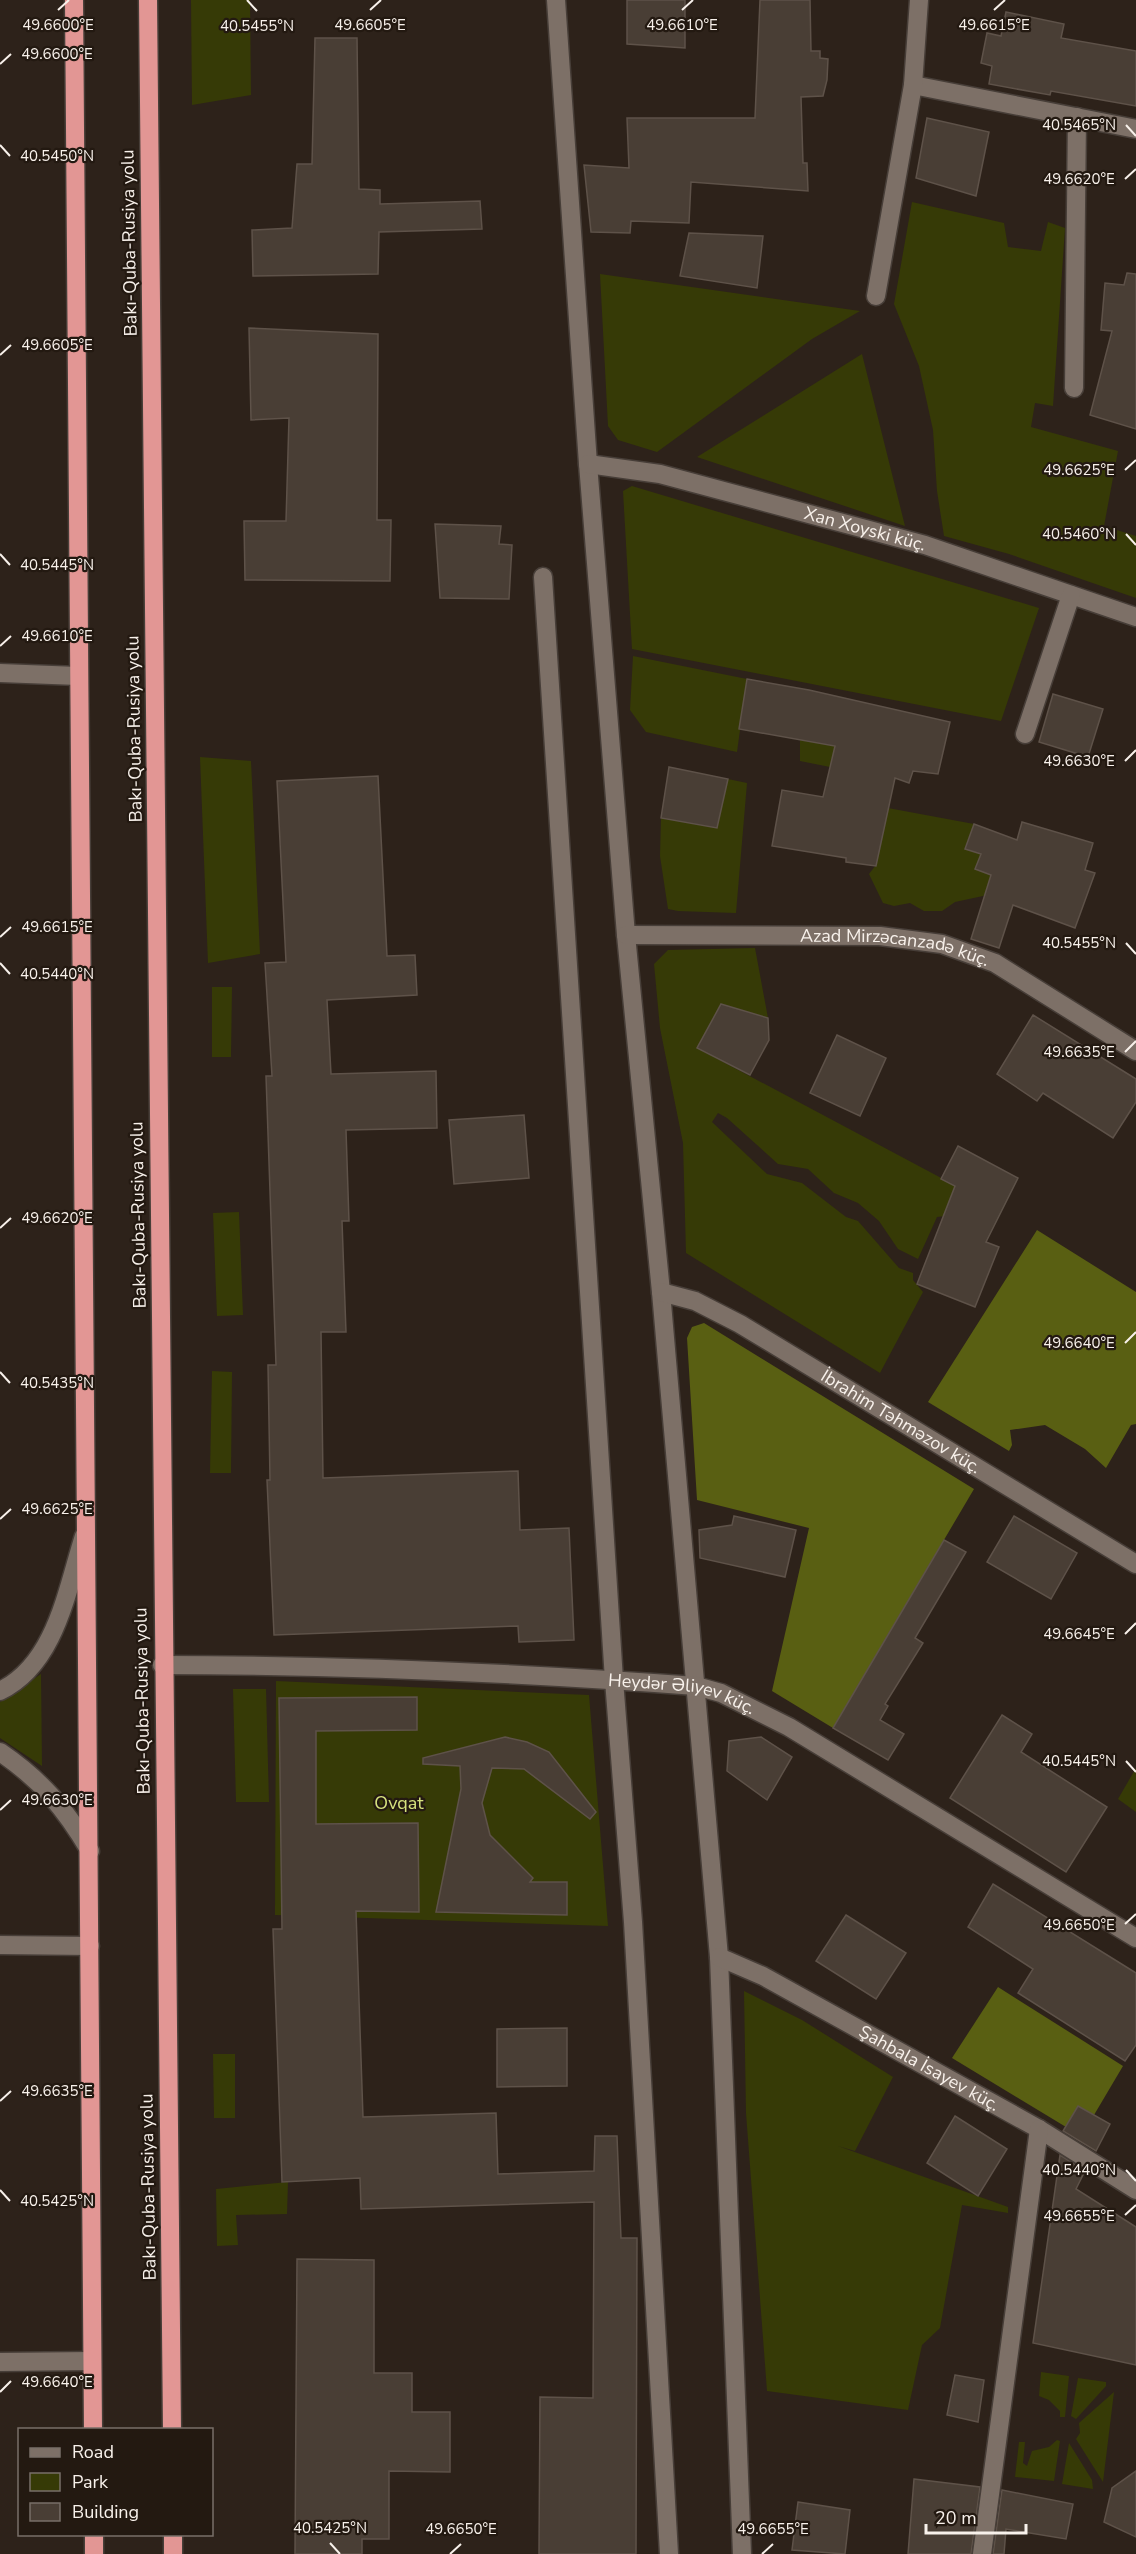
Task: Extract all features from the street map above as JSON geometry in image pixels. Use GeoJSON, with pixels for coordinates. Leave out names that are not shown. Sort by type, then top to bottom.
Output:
{"type":"FeatureCollection","features":[{"type":"Feature","properties":{"kind":"highway"},"geometry":{"type":"LineString","coordinates":[[74,0],[93,2428]]}},
{"type":"Feature","properties":{"kind":"highway","name":"Bakı-Quba-Rusiya yolu"},"geometry":{"type":"LineString","coordinates":[[148,0],[162,1665],[172,2428]]}},
{"type":"Feature","properties":{"kind":"highway"},"geometry":{"type":"LineString","coordinates":[[94,2536],[94,2554]]}},
{"type":"Feature","properties":{"kind":"highway"},"geometry":{"type":"LineString","coordinates":[[173,2536],[173,2554]]}},
{"type":"Feature","properties":{"kind":"street"},"geometry":{"type":"LineString","coordinates":[[556,0],[588,464],[626,935],[661,1293],[719,1957],[742,2554]]}},
{"type":"Feature","properties":{"kind":"street"},"geometry":{"type":"LineString","coordinates":[[876,296],[913,85],[919,0]]}},
{"type":"Feature","properties":{"kind":"street"},"geometry":{"type":"LineString","coordinates":[[913,85],[1136,129]]}},
{"type":"Feature","properties":{"kind":"street"},"geometry":{"type":"LineString","coordinates":[[1074,388],[1077,117]]}},
{"type":"Feature","properties":{"kind":"street","name":"Xan Xoyski küç."},"geometry":{"type":"LineString","coordinates":[[588,464],[660,474],[925,545],[1136,617]]}},
{"type":"Feature","properties":{"kind":"street"},"geometry":{"type":"LineString","coordinates":[[543,577],[614,1680],[633,1922],[669,2554]]}},
{"type":"Feature","properties":{"kind":"street"},"geometry":{"type":"LineString","coordinates":[[1025,734],[1071,595]]}},
{"type":"Feature","properties":{"kind":"street"},"geometry":{"type":"LineString","coordinates":[[0,673],[78,676]]}},
{"type":"Feature","properties":{"kind":"street","name":"Azad Mirzəcanzadə küç."},"geometry":{"type":"LineString","coordinates":[[626,935],[880,936],[942,944],[995,963],[1136,1051]]}},
{"type":"Feature","properties":{"kind":"street","name":"İbrahim Təhməzov küç."},"geometry":{"type":"LineString","coordinates":[[661,1293],[695,1301],[740,1324],[1136,1564]]}},
{"type":"Feature","properties":{"kind":"street"},"geometry":{"type":"LineString","coordinates":[[0,1691],[9,1687],[35,1664],[53,1630],[87,1528]]}},
{"type":"Feature","properties":{"kind":"street","name":"Heydər Əliyev küç."},"geometry":{"type":"LineString","coordinates":[[162,1665],[277,1665],[614,1680],[696,1686],[721,1693],[789,1726],[1136,1938]]}},
{"type":"Feature","properties":{"kind":"street"},"geometry":{"type":"LineString","coordinates":[[0,1752],[20,1766],[54,1797],[90,1851]]}},
{"type":"Feature","properties":{"kind":"street"},"geometry":{"type":"LineString","coordinates":[[0,1946],[90,1946]]}},
{"type":"Feature","properties":{"kind":"street","name":"Şahbala İsayev küç."},"geometry":{"type":"LineString","coordinates":[[719,1957],[764,1976],[1039,2129],[1136,2190]]}},
{"type":"Feature","properties":{"kind":"street"},"geometry":{"type":"LineString","coordinates":[[982,2554],[1039,2129]]}},
{"type":"Feature","properties":{"kind":"street"},"geometry":{"type":"LineString","coordinates":[[0,2362],[92,2361]]}},
{"type":"Feature","properties":{"kind":"green space"},"geometry":{"type":"Polygon","coordinates":[[[191,0],[250,0],[251,95],[192,105],[191,0]]]}},
{"type":"Feature","properties":{"kind":"green space"},"geometry":{"type":"Polygon","coordinates":[[[912,202],[1004,223],[1008,247],[1041,251],[1048,222],[1065,228],[1053,406],[1035,403],[1031,427],[1118,451],[1104,526],[1136,536],[1136,598],[1009,554],[944,536],[937,491],[933,430],[919,366],[894,304],[912,202]]]}},
{"type":"Feature","properties":{"kind":"green space"},"geometry":{"type":"Polygon","coordinates":[[[600,274],[860,311],[812,339],[657,452],[618,440],[608,426],[600,274]]]}},
{"type":"Feature","properties":{"kind":"green space"},"geometry":{"type":"Polygon","coordinates":[[[862,354],[905,526],[697,457],[862,354]]]}},
{"type":"Feature","properties":{"kind":"green space"},"geometry":{"type":"Polygon","coordinates":[[[632,486],[1039,608],[1001,721],[632,649],[623,491],[632,486]]]}},
{"type":"Feature","properties":{"kind":"green space"},"geometry":{"type":"Polygon","coordinates":[[[633,656],[747,679],[737,752],[646,732],[630,710],[633,656]]]}},
{"type":"Feature","properties":{"kind":"green space"},"geometry":{"type":"Polygon","coordinates":[[[809,690],[846,700],[830,767],[800,761],[800,740],[809,690]]]}},
{"type":"Feature","properties":{"kind":"green space"},"geometry":{"type":"Polygon","coordinates":[[[200,757],[251,761],[260,954],[208,963],[200,757]]]}},
{"type":"Feature","properties":{"kind":"green space"},"geometry":{"type":"Polygon","coordinates":[[[728,779],[747,783],[736,913],[668,909],[660,856],[661,818],[717,828],[728,779]]]}},
{"type":"Feature","properties":{"kind":"green space"},"geometry":{"type":"Polygon","coordinates":[[[888,808],[974,824],[965,848],[981,854],[975,869],[1003,880],[1000,888],[983,896],[955,902],[942,911],[924,911],[910,903],[894,906],[883,903],[869,874],[876,865],[888,808]]]}},
{"type":"Feature","properties":{"kind":"green space"},"geometry":{"type":"Polygon","coordinates":[[[755,948],[768,1018],[721,1004],[697,1048],[960,1188],[945,1216],[937,1217],[918,1259],[898,1249],[879,1221],[858,1203],[834,1193],[808,1169],[778,1164],[727,1118],[718,1113],[712,1122],[767,1174],[802,1183],[846,1217],[858,1221],[899,1268],[913,1273],[913,1280],[923,1292],[880,1373],[686,1253],[683,1143],[660,1028],[654,964],[668,950],[755,948]]]}},
{"type":"Feature","properties":{"kind":"green space"},"geometry":{"type":"Polygon","coordinates":[[[212,987],[232,987],[231,1057],[212,1057],[212,987]]]}},
{"type":"Feature","properties":{"kind":"green space"},"geometry":{"type":"Polygon","coordinates":[[[239,1212],[243,1315],[217,1316],[213,1213],[239,1212]]]}},
{"type":"Feature","properties":{"kind":"green space"},"geometry":{"type":"Polygon","coordinates":[[[1037,1230],[1136,1292],[1136,1424],[1131,1425],[1106,1468],[1085,1449],[1045,1425],[1010,1430],[1012,1445],[1009,1451],[928,1402],[1037,1230]]]}},
{"type":"Feature","properties":{"kind":"green space"},"geometry":{"type":"Polygon","coordinates":[[[704,1323],[974,1489],[833,1728],[772,1691],[809,1528],[697,1500],[687,1338],[692,1327],[704,1323]]]}},
{"type":"Feature","properties":{"kind":"green space"},"geometry":{"type":"Polygon","coordinates":[[[212,1371],[232,1372],[231,1473],[210,1473],[212,1371]]]}},
{"type":"Feature","properties":{"kind":"green space"},"geometry":{"type":"Polygon","coordinates":[[[41,1674],[42,1766],[0,1738],[0,1702],[41,1674]]]}},
{"type":"Feature","properties":{"kind":"green space","name":"Ovqat"},"geometry":{"type":"Polygon","coordinates":[[[276,1681],[589,1695],[608,1926],[275,1915],[276,1681]]]}},
{"type":"Feature","properties":{"kind":"green space"},"geometry":{"type":"Polygon","coordinates":[[[233,1689],[266,1689],[269,1802],[236,1802],[233,1689]]]}},
{"type":"Feature","properties":{"kind":"green space"},"geometry":{"type":"Polygon","coordinates":[[[1136,1768],[1136,1812],[1118,1799],[1136,1768]]]}},
{"type":"Feature","properties":{"kind":"green space"},"geometry":{"type":"Polygon","coordinates":[[[998,1987],[1123,2066],[1094,2115],[1078,2106],[1066,2127],[952,2058],[998,1987]]]}},
{"type":"Feature","properties":{"kind":"green space"},"geometry":{"type":"Polygon","coordinates":[[[744,1991],[802,2020],[893,2077],[855,2151],[838,2146],[1008,2207],[1008,2213],[962,2205],[940,2328],[922,2345],[908,2410],[767,2391],[746,2113],[744,1991]]]}},
{"type":"Feature","properties":{"kind":"green space"},"geometry":{"type":"Polygon","coordinates":[[[213,2054],[235,2054],[235,2118],[214,2118],[213,2054]]]}},
{"type":"Feature","properties":{"kind":"green space"},"geometry":{"type":"Polygon","coordinates":[[[288,2182],[287,2214],[236,2215],[238,2245],[217,2246],[216,2189],[288,2182]]]}},
{"type":"Feature","properties":{"kind":"green space"},"geometry":{"type":"Polygon","coordinates":[[[1041,2372],[1069,2376],[1065,2417],[1060,2417],[1060,2411],[1049,2400],[1039,2396],[1041,2372]]]}},
{"type":"Feature","properties":{"kind":"green space"},"geometry":{"type":"Polygon","coordinates":[[[1078,2378],[1106,2382],[1106,2386],[1076,2419],[1071,2416],[1078,2378]]]}},
{"type":"Feature","properties":{"kind":"green space"},"geometry":{"type":"Polygon","coordinates":[[[1114,2392],[1103,2482],[1076,2439],[1080,2433],[1079,2423],[1114,2392]]]}},
{"type":"Feature","properties":{"kind":"green space"},"geometry":{"type":"Polygon","coordinates":[[[1057,2440],[1060,2441],[1054,2481],[1015,2477],[1019,2442],[1025,2442],[1023,2463],[1027,2466],[1032,2451],[1049,2447],[1057,2440]]]}},
{"type":"Feature","properties":{"kind":"green space"},"geometry":{"type":"Polygon","coordinates":[[[1069,2443],[1092,2480],[1093,2489],[1062,2484],[1069,2443]]]}},
{"type":"Feature","properties":{"kind":"building"},"geometry":{"type":"Polygon","coordinates":[[[627,0],[685,0],[685,48],[627,44],[627,0]]]}},
{"type":"Feature","properties":{"kind":"building"},"geometry":{"type":"Polygon","coordinates":[[[760,0],[810,0],[811,51],[820,51],[820,58],[828,59],[827,80],[823,96],[801,97],[803,163],[807,163],[808,191],[691,182],[689,223],[631,221],[630,233],[591,232],[584,165],[629,168],[627,118],[755,118],[760,0]]]}},
{"type":"Feature","properties":{"kind":"building"},"geometry":{"type":"Polygon","coordinates":[[[1006,12],[1064,24],[1061,38],[1136,51],[1136,106],[1051,91],[1050,95],[989,84],[992,66],[981,63],[987,33],[1001,36],[1006,12]]]}},
{"type":"Feature","properties":{"kind":"building"},"geometry":{"type":"Polygon","coordinates":[[[315,38],[357,38],[359,189],[380,190],[380,204],[480,201],[482,229],[379,232],[378,274],[253,276],[252,230],[292,228],[297,164],[312,164],[315,38]]]}},
{"type":"Feature","properties":{"kind":"building"},"geometry":{"type":"Polygon","coordinates":[[[927,118],[989,132],[976,196],[916,178],[927,118]]]}},
{"type":"Feature","properties":{"kind":"building"},"geometry":{"type":"Polygon","coordinates":[[[689,233],[763,236],[757,288],[680,276],[689,233]]]}},
{"type":"Feature","properties":{"kind":"building"},"geometry":{"type":"Polygon","coordinates":[[[1127,273],[1136,274],[1136,429],[1090,415],[1112,331],[1101,330],[1105,283],[1124,285],[1127,273]]]}},
{"type":"Feature","properties":{"kind":"building"},"geometry":{"type":"Polygon","coordinates":[[[249,328],[378,334],[377,520],[391,520],[390,581],[245,580],[244,521],[286,521],[289,418],[251,420],[249,328]]]}},
{"type":"Feature","properties":{"kind":"building"},"geometry":{"type":"Polygon","coordinates":[[[435,524],[501,526],[499,544],[512,545],[509,599],[440,598],[435,524]]]}},
{"type":"Feature","properties":{"kind":"building"},"geometry":{"type":"Polygon","coordinates":[[[747,679],[809,690],[950,722],[938,774],[913,771],[909,783],[895,778],[876,866],[846,862],[846,858],[772,846],[782,790],[823,797],[835,746],[739,729],[747,679]]]}},
{"type":"Feature","properties":{"kind":"building"},"geometry":{"type":"Polygon","coordinates":[[[1053,694],[1103,709],[1088,757],[1039,742],[1053,694]]]}},
{"type":"Feature","properties":{"kind":"building"},"geometry":{"type":"Polygon","coordinates":[[[669,767],[728,779],[717,828],[661,818],[669,767]]]}},
{"type":"Feature","properties":{"kind":"building"},"geometry":{"type":"Polygon","coordinates":[[[378,776],[387,956],[415,955],[417,995],[327,1000],[331,1074],[436,1071],[437,1128],[346,1130],[349,1221],[342,1221],[346,1332],[321,1332],[323,1478],[518,1471],[520,1530],[569,1528],[574,1640],[519,1642],[518,1626],[274,1635],[267,1480],[270,1480],[268,1365],[276,1365],[266,1076],[272,1076],[265,963],[286,962],[277,781],[378,776]]]}},
{"type":"Feature","properties":{"kind":"building"},"geometry":{"type":"Polygon","coordinates":[[[1022,822],[1093,843],[1085,870],[1095,873],[1075,928],[1013,905],[999,948],[971,939],[991,875],[975,869],[981,854],[965,849],[974,824],[1017,840],[1022,822]]]}},
{"type":"Feature","properties":{"kind":"building"},"geometry":{"type":"Polygon","coordinates":[[[721,1004],[768,1018],[769,1040],[750,1075],[697,1048],[721,1004]]]}},
{"type":"Feature","properties":{"kind":"building"},"geometry":{"type":"Polygon","coordinates":[[[1033,1015],[1136,1079],[1136,1102],[1113,1138],[1043,1093],[1037,1101],[997,1074],[1033,1015]]]}},
{"type":"Feature","properties":{"kind":"building"},"geometry":{"type":"Polygon","coordinates":[[[837,1035],[886,1058],[860,1116],[810,1093],[837,1035]]]}},
{"type":"Feature","properties":{"kind":"building"},"geometry":{"type":"Polygon","coordinates":[[[524,1115],[529,1178],[454,1184],[449,1120],[524,1115]]]}},
{"type":"Feature","properties":{"kind":"building"},"geometry":{"type":"Polygon","coordinates":[[[958,1146],[1018,1178],[986,1242],[999,1247],[975,1307],[917,1284],[955,1186],[941,1179],[958,1146]]]}},
{"type":"Feature","properties":{"kind":"building"},"geometry":{"type":"Polygon","coordinates":[[[734,1516],[796,1530],[785,1577],[700,1558],[699,1530],[732,1525],[734,1516]]]}},
{"type":"Feature","properties":{"kind":"building"},"geometry":{"type":"Polygon","coordinates":[[[1014,1516],[1077,1553],[1051,1599],[987,1562],[1014,1516]]]}},
{"type":"Feature","properties":{"kind":"building"},"geometry":{"type":"Polygon","coordinates":[[[944,1540],[966,1552],[915,1638],[923,1643],[885,1704],[888,1706],[880,1720],[904,1734],[888,1760],[833,1728],[944,1540]]]}},
{"type":"Feature","properties":{"kind":"building"},"geometry":{"type":"Polygon","coordinates":[[[417,1697],[417,1730],[316,1731],[316,1824],[418,1823],[419,1912],[356,1911],[363,2117],[496,2113],[498,2174],[594,2171],[595,2136],[617,2136],[621,2238],[637,2238],[636,2554],[539,2554],[540,2397],[593,2398],[594,2202],[361,2209],[360,2178],[282,2182],[273,1929],[282,1929],[279,1698],[417,1697]]]}},
{"type":"Feature","properties":{"kind":"building"},"geometry":{"type":"Polygon","coordinates":[[[1002,1715],[1032,1734],[1021,1752],[1107,1807],[1066,1872],[950,1798],[1002,1715]]]}},
{"type":"Feature","properties":{"kind":"building"},"geometry":{"type":"Polygon","coordinates":[[[505,1737],[527,1742],[549,1752],[596,1812],[590,1819],[524,1769],[492,1768],[482,1803],[490,1835],[533,1878],[530,1882],[567,1882],[567,1915],[436,1912],[461,1789],[460,1766],[423,1764],[423,1758],[505,1737]]]}},
{"type":"Feature","properties":{"kind":"building"},"geometry":{"type":"Polygon","coordinates":[[[761,1737],[792,1757],[767,1800],[727,1771],[729,1741],[761,1737]]]}},
{"type":"Feature","properties":{"kind":"building"},"geometry":{"type":"Polygon","coordinates":[[[993,1884],[1136,1973],[1136,2045],[1125,2061],[1018,1993],[1033,1969],[968,1927],[993,1884]]]}},
{"type":"Feature","properties":{"kind":"building"},"geometry":{"type":"Polygon","coordinates":[[[846,1915],[906,1953],[876,1999],[816,1961],[846,1915]]]}},
{"type":"Feature","properties":{"kind":"building"},"geometry":{"type":"Polygon","coordinates":[[[567,2028],[567,2086],[497,2087],[497,2029],[567,2028]]]}},
{"type":"Feature","properties":{"kind":"building"},"geometry":{"type":"Polygon","coordinates":[[[1078,2106],[1110,2124],[1096,2151],[1063,2131],[1078,2106]]]}},
{"type":"Feature","properties":{"kind":"building"},"geometry":{"type":"Polygon","coordinates":[[[955,2116],[1007,2149],[978,2196],[927,2163],[955,2116]]]}},
{"type":"Feature","properties":{"kind":"building"},"geometry":{"type":"Polygon","coordinates":[[[1060,2155],[1085,2171],[1076,2189],[1136,2227],[1136,2365],[1033,2343],[1060,2155]]]}},
{"type":"Feature","properties":{"kind":"building"},"geometry":{"type":"Polygon","coordinates":[[[297,2259],[374,2260],[374,2373],[412,2373],[412,2412],[450,2412],[450,2472],[389,2471],[389,2539],[362,2539],[362,2554],[295,2554],[297,2259]]]}},
{"type":"Feature","properties":{"kind":"building"},"geometry":{"type":"Polygon","coordinates":[[[955,2375],[984,2380],[978,2422],[947,2415],[955,2375]]]}},
{"type":"Feature","properties":{"kind":"building"},"geometry":{"type":"Polygon","coordinates":[[[1136,2471],[1136,2537],[1104,2522],[1112,2488],[1136,2471]]]}},
{"type":"Feature","properties":{"kind":"building"},"geometry":{"type":"Polygon","coordinates":[[[914,2479],[980,2487],[971,2554],[908,2554],[914,2479]]]}},
{"type":"Feature","properties":{"kind":"building"},"geometry":{"type":"Polygon","coordinates":[[[1002,2490],[1073,2504],[1066,2539],[1006,2529],[1004,2554],[993,2554],[1002,2490]]]}},
{"type":"Feature","properties":{"kind":"building"},"geometry":{"type":"Polygon","coordinates":[[[798,2502],[850,2510],[845,2554],[792,2550],[798,2502]]]}}]}
